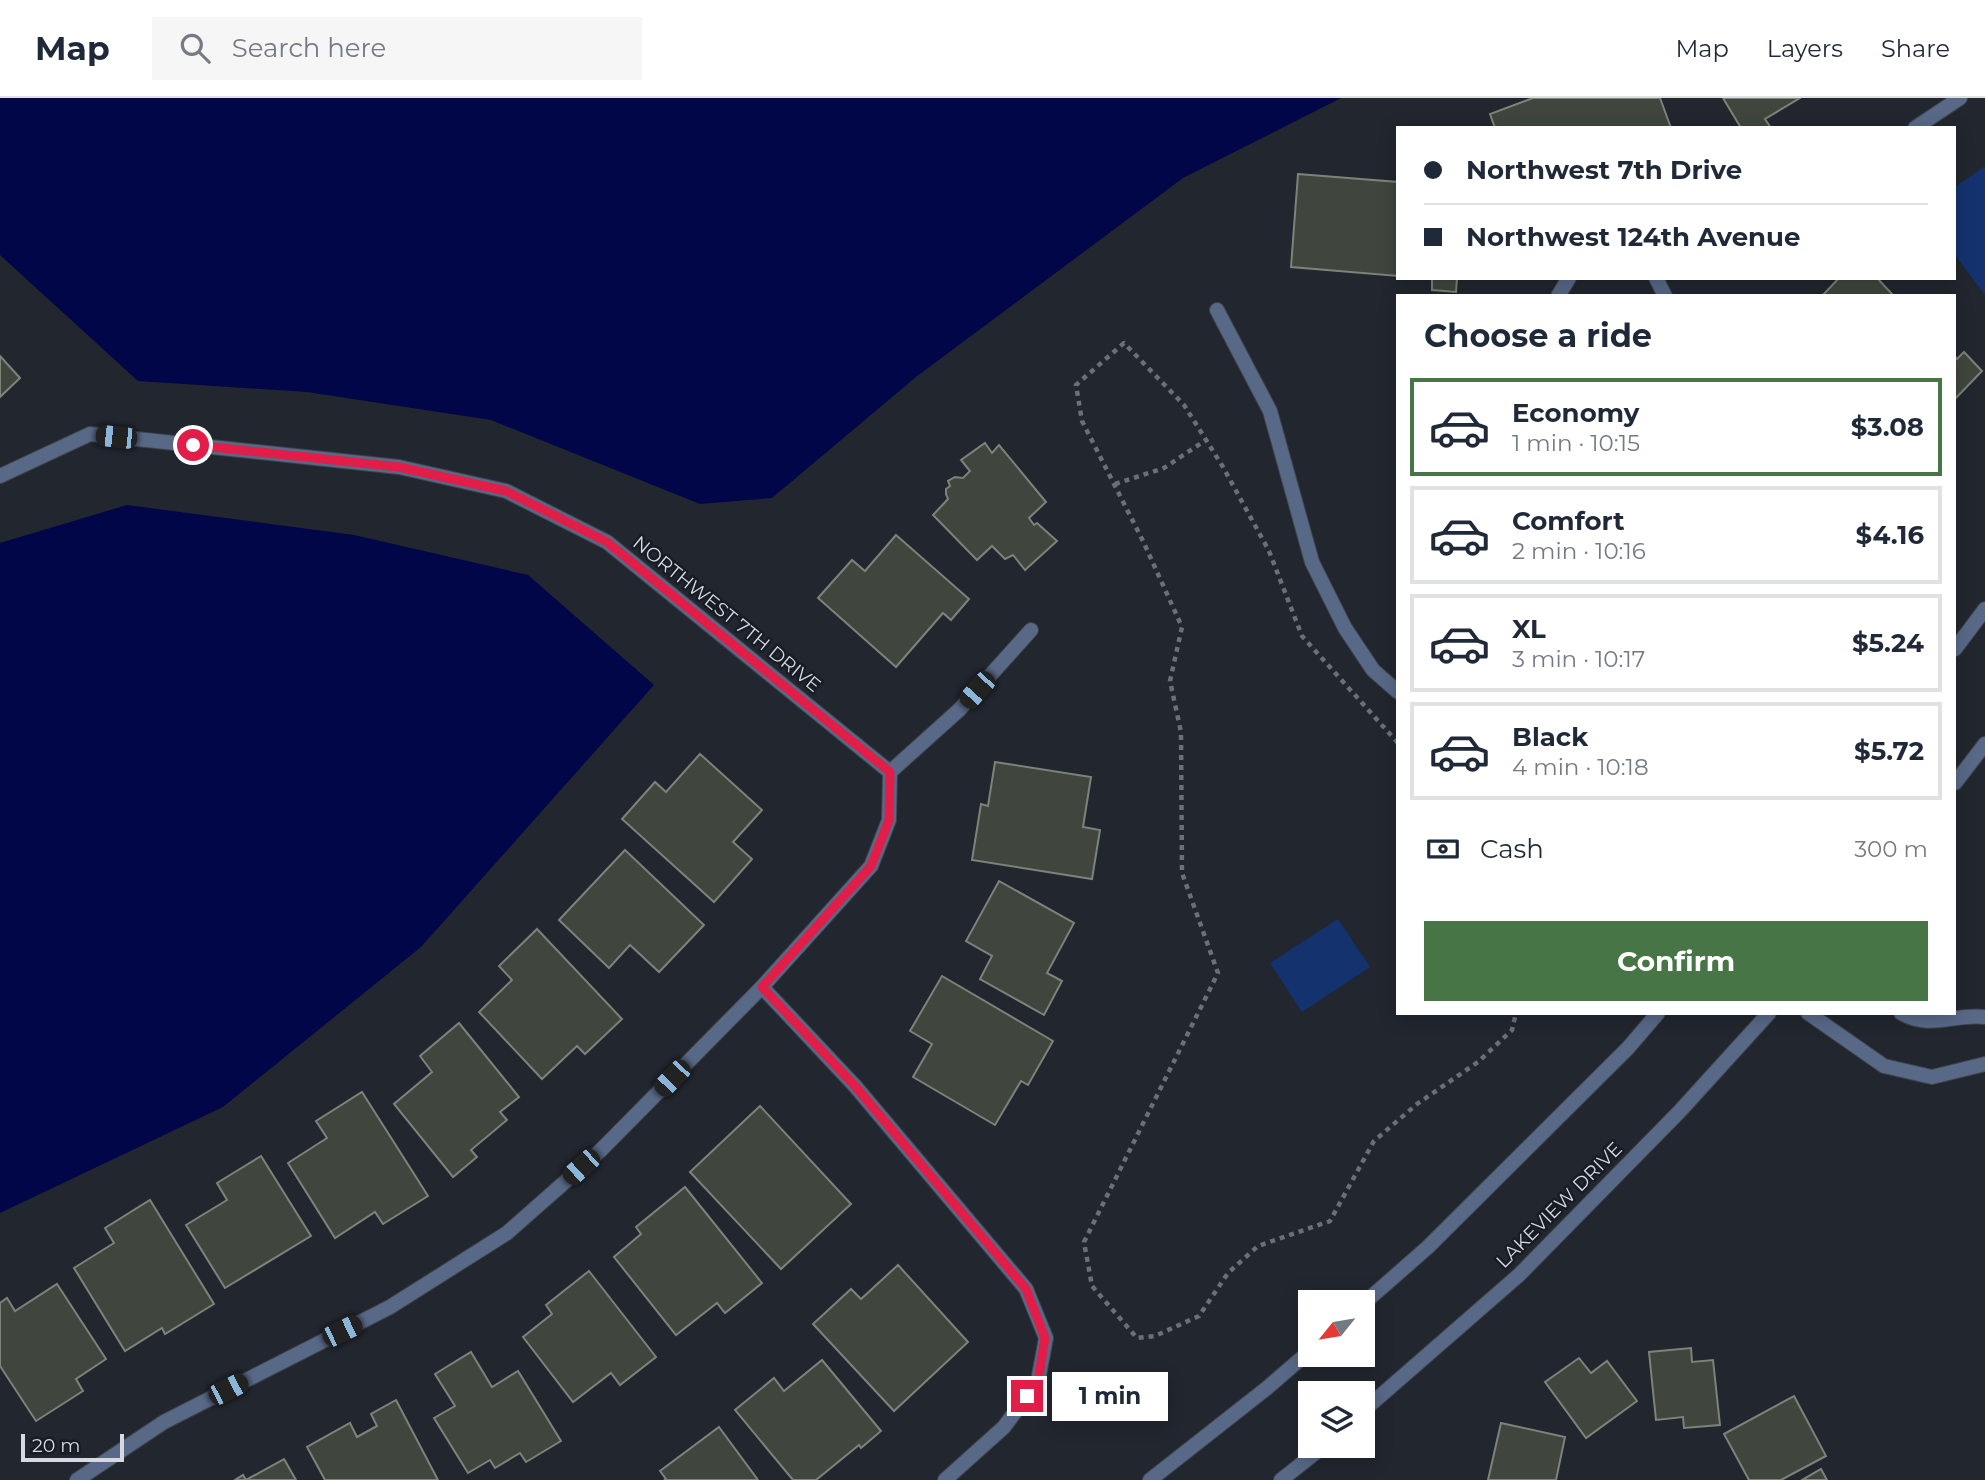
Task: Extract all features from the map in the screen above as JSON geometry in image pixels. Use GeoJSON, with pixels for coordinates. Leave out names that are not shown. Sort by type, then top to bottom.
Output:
{"type":"FeatureCollection","features":[{"type":"Feature","properties":{"kind":"street"},"geometry":{"type":"LineString","coordinates":[[1918,126],[1960,98]]}},
{"type":"Feature","properties":{"kind":"street"},"geometry":{"type":"LineString","coordinates":[[1217,310],[1270,411],[1312,562],[1345,628],[1373,670],[1396,690]]}},
{"type":"Feature","properties":{"kind":"street","name":"NORTHWEST 7TH DRIVE"},"geometry":{"type":"LineString","coordinates":[[0,476],[90,434],[399,467],[506,491],[607,542],[890,772]]}},
{"type":"Feature","properties":{"kind":"street"},"geometry":{"type":"LineString","coordinates":[[1956,648],[1985,609]]}},
{"type":"Feature","properties":{"kind":"street"},"geometry":{"type":"LineString","coordinates":[[77,1480],[164,1422],[390,1307],[507,1233],[600,1151],[762,987],[871,866],[889,820],[890,772],[959,710],[1031,630]]}},
{"type":"Feature","properties":{"kind":"street"},"geometry":{"type":"LineString","coordinates":[[1956,782],[1985,744]]}},
{"type":"Feature","properties":{"kind":"street"},"geometry":{"type":"LineString","coordinates":[[762,987],[855,1086],[1026,1289],[1045,1338],[1038,1381],[1004,1427],[945,1480]]}},
{"type":"Feature","properties":{"kind":"street"},"geometry":{"type":"LineString","coordinates":[[1376,1293],[1428,1248],[1628,1048],[1656,1015]]}},
{"type":"Feature","properties":{"kind":"street","name":"LAKEVIEW DRIVE"},"geometry":{"type":"LineString","coordinates":[[1375,1400],[1518,1275],[1680,1111],[1767,1015]]}},
{"type":"Feature","properties":{"kind":"street"},"geometry":{"type":"LineString","coordinates":[[1811,1015],[1884,1066],[1932,1077],[1985,1064]]}},
{"type":"Feature","properties":{"kind":"street"},"geometry":{"type":"LineString","coordinates":[[1904,1015],[1936,1023],[1973,1016],[1985,1017]]}},
{"type":"Feature","properties":{"kind":"street"},"geometry":{"type":"LineString","coordinates":[[1150,1480],[1298,1361]]}},
{"type":"Feature","properties":{"kind":"street"},"geometry":{"type":"LineString","coordinates":[[1281,1480],[1309,1458]]}},
{"type":"Feature","properties":{"kind":"path"},"geometry":{"type":"LineString","coordinates":[[1396,741],[1302,636],[1269,551],[1206,440],[1184,405],[1124,342],[1076,385],[1082,421],[1143,541],[1181,627],[1170,681],[1181,732],[1182,873],[1218,973],[1084,1242],[1092,1286],[1137,1338],[1156,1336],[1199,1316],[1228,1273],[1258,1246],[1330,1221],[1374,1141],[1417,1104],[1478,1062],[1512,1030],[1516,1015]]}},
{"type":"Feature","properties":{"kind":"path"},"geometry":{"type":"LineString","coordinates":[[1115,484],[1164,468],[1206,440]]}},
{"type":"Feature","properties":{"kind":"shaded area"},"geometry":{"type":"Polygon","coordinates":[[[0,98],[1341,98],[1183,178],[916,377],[772,498],[700,504],[491,420],[307,392],[138,381],[0,255],[0,98]]]}},
{"type":"Feature","properties":{"kind":"shaded area"},"geometry":{"type":"Polygon","coordinates":[[[1985,166],[1985,295],[1956,256],[1956,186],[1985,166]]]}},
{"type":"Feature","properties":{"kind":"shaded area"},"geometry":{"type":"Polygon","coordinates":[[[127,505],[354,535],[528,575],[654,685],[421,947],[223,1107],[0,1213],[0,543],[127,505]]]}},
{"type":"Feature","properties":{"kind":"shaded area"},"geometry":{"type":"Polygon","coordinates":[[[1338,919],[1370,967],[1302,1012],[1270,963],[1338,919]]]}},
{"type":"Feature","properties":{"kind":"building"},"geometry":{"type":"Polygon","coordinates":[[[1533,98],[1660,98],[1670,126],[1494,126],[1490,114],[1533,98]]]}},
{"type":"Feature","properties":{"kind":"building"},"geometry":{"type":"Polygon","coordinates":[[[1723,98],[1800,98],[1765,119],[1770,126],[1740,126],[1723,98]]]}},
{"type":"Feature","properties":{"kind":"building"},"geometry":{"type":"Polygon","coordinates":[[[1298,174],[1396,182],[1396,276],[1291,267],[1298,174]]]}},
{"type":"Feature","properties":{"kind":"building"},"geometry":{"type":"Polygon","coordinates":[[[1432,280],[1457,280],[1456,292],[1432,290],[1432,280]]]}},
{"type":"Feature","properties":{"kind":"building"},"geometry":{"type":"Polygon","coordinates":[[[1837,280],[1879,280],[1892,294],[1824,294],[1837,280]]]}},
{"type":"Feature","properties":{"kind":"building"},"geometry":{"type":"Polygon","coordinates":[[[1964,352],[1982,371],[1956,398],[1956,358],[1964,352]]]}},
{"type":"Feature","properties":{"kind":"building"},"geometry":{"type":"Polygon","coordinates":[[[0,356],[20,378],[0,397],[0,356]]]}},
{"type":"Feature","properties":{"kind":"building"},"geometry":{"type":"Polygon","coordinates":[[[985,443],[992,453],[999,445],[1046,502],[1029,518],[1034,525],[1037,523],[1057,541],[1025,570],[1013,555],[1005,559],[992,546],[977,560],[933,515],[948,499],[948,481],[955,477],[963,478],[970,471],[961,460],[985,443]]]}},
{"type":"Feature","properties":{"kind":"building"},"geometry":{"type":"Polygon","coordinates":[[[896,535],[969,599],[951,620],[943,613],[896,667],[818,598],[852,560],[865,571],[896,535]]]}},
{"type":"Feature","properties":{"kind":"building"},"geometry":{"type":"Polygon","coordinates":[[[700,754],[762,810],[733,842],[752,859],[714,902],[622,819],[655,782],[666,792],[700,754]]]}},
{"type":"Feature","properties":{"kind":"building"},"geometry":{"type":"Polygon","coordinates":[[[995,762],[1091,777],[1083,827],[1100,830],[1092,879],[972,860],[981,804],[988,806],[995,762]]]}},
{"type":"Feature","properties":{"kind":"building"},"geometry":{"type":"Polygon","coordinates":[[[625,850],[704,925],[659,972],[630,945],[609,968],[559,920],[625,850]]]}},
{"type":"Feature","properties":{"kind":"building"},"geometry":{"type":"Polygon","coordinates":[[[999,881],[1074,923],[1047,973],[1062,981],[1044,1015],[980,979],[992,956],[966,941],[999,881]]]}},
{"type":"Feature","properties":{"kind":"building"},"geometry":{"type":"Polygon","coordinates":[[[537,929],[622,1019],[585,1054],[577,1046],[542,1079],[479,1012],[512,980],[499,966],[537,929]]]}},
{"type":"Feature","properties":{"kind":"building"},"geometry":{"type":"Polygon","coordinates":[[[942,976],[1053,1041],[1028,1085],[1021,1081],[995,1125],[913,1077],[932,1044],[910,1031],[942,976]]]}},
{"type":"Feature","properties":{"kind":"building"},"geometry":{"type":"Polygon","coordinates":[[[459,1023],[519,1097],[500,1112],[507,1120],[471,1150],[477,1157],[453,1177],[394,1104],[432,1072],[420,1056],[459,1023]]]}},
{"type":"Feature","properties":{"kind":"building"},"geometry":{"type":"Polygon","coordinates":[[[362,1092],[428,1196],[383,1224],[375,1212],[335,1238],[288,1163],[327,1138],[316,1121],[362,1092]]]}},
{"type":"Feature","properties":{"kind":"building"},"geometry":{"type":"Polygon","coordinates":[[[760,1106],[851,1204],[781,1269],[690,1172],[760,1106]]]}},
{"type":"Feature","properties":{"kind":"building"},"geometry":{"type":"Polygon","coordinates":[[[261,1156],[311,1236],[225,1288],[186,1225],[227,1200],[217,1183],[261,1156]]]}},
{"type":"Feature","properties":{"kind":"building"},"geometry":{"type":"Polygon","coordinates":[[[685,1187],[762,1283],[725,1313],[717,1303],[676,1335],[614,1257],[641,1234],[636,1227],[685,1187]]]}},
{"type":"Feature","properties":{"kind":"building"},"geometry":{"type":"Polygon","coordinates":[[[150,1200],[214,1304],[165,1334],[162,1328],[125,1351],[74,1268],[114,1243],[105,1228],[150,1200]]]}},
{"type":"Feature","properties":{"kind":"building"},"geometry":{"type":"Polygon","coordinates":[[[898,1265],[968,1342],[894,1411],[813,1324],[851,1289],[861,1299],[898,1265]]]}},
{"type":"Feature","properties":{"kind":"building"},"geometry":{"type":"Polygon","coordinates":[[[589,1271],[656,1357],[620,1385],[611,1373],[573,1402],[523,1337],[552,1314],[546,1305],[589,1271]]]}},
{"type":"Feature","properties":{"kind":"building"},"geometry":{"type":"Polygon","coordinates":[[[57,1284],[106,1359],[76,1379],[83,1391],[36,1421],[0,1366],[0,1303],[7,1298],[15,1311],[57,1284]]]}},
{"type":"Feature","properties":{"kind":"building"},"geometry":{"type":"Polygon","coordinates":[[[1691,1348],[1692,1362],[1713,1360],[1720,1425],[1684,1428],[1683,1417],[1656,1420],[1649,1352],[1691,1348]]]}},
{"type":"Feature","properties":{"kind":"building"},"geometry":{"type":"Polygon","coordinates":[[[471,1352],[492,1387],[518,1371],[561,1441],[526,1462],[520,1453],[495,1468],[490,1460],[468,1473],[434,1418],[455,1406],[435,1374],[471,1352]]]}},
{"type":"Feature","properties":{"kind":"building"},"geometry":{"type":"Polygon","coordinates":[[[1579,1358],[1591,1373],[1607,1361],[1637,1401],[1586,1438],[1545,1382],[1579,1358]]]}},
{"type":"Feature","properties":{"kind":"building"},"geometry":{"type":"Polygon","coordinates":[[[822,1360],[881,1431],[816,1480],[793,1480],[735,1410],[774,1378],[784,1391],[822,1360]]]}},
{"type":"Feature","properties":{"kind":"building"},"geometry":{"type":"Polygon","coordinates":[[[1794,1396],[1826,1456],[1781,1480],[1749,1480],[1724,1434],[1794,1396]]]}},
{"type":"Feature","properties":{"kind":"building"},"geometry":{"type":"Polygon","coordinates":[[[396,1400],[438,1480],[325,1480],[307,1447],[350,1423],[357,1437],[377,1426],[371,1414],[396,1400]]]}},
{"type":"Feature","properties":{"kind":"building"},"geometry":{"type":"Polygon","coordinates":[[[1501,1423],[1565,1437],[1556,1480],[1488,1480],[1501,1423]]]}},
{"type":"Feature","properties":{"kind":"building"},"geometry":{"type":"Polygon","coordinates":[[[719,1427],[758,1480],[664,1480],[666,1479],[660,1471],[719,1427]]]}},
{"type":"Feature","properties":{"kind":"building"},"geometry":{"type":"Polygon","coordinates":[[[284,1459],[296,1480],[246,1480],[284,1459]]]}},
{"type":"Feature","properties":{"kind":"building"},"geometry":{"type":"Polygon","coordinates":[[[1821,1469],[1827,1480],[1802,1480],[1821,1469]]]}},
{"type":"Feature","properties":{"kind":"route"},"geometry":{"type":"LineString","coordinates":[[193,445],[399,467],[506,491],[607,542],[890,772],[889,820],[871,866],[762,987],[855,1086],[1026,1289],[1045,1338],[1038,1381],[1027,1396]]}}]}
